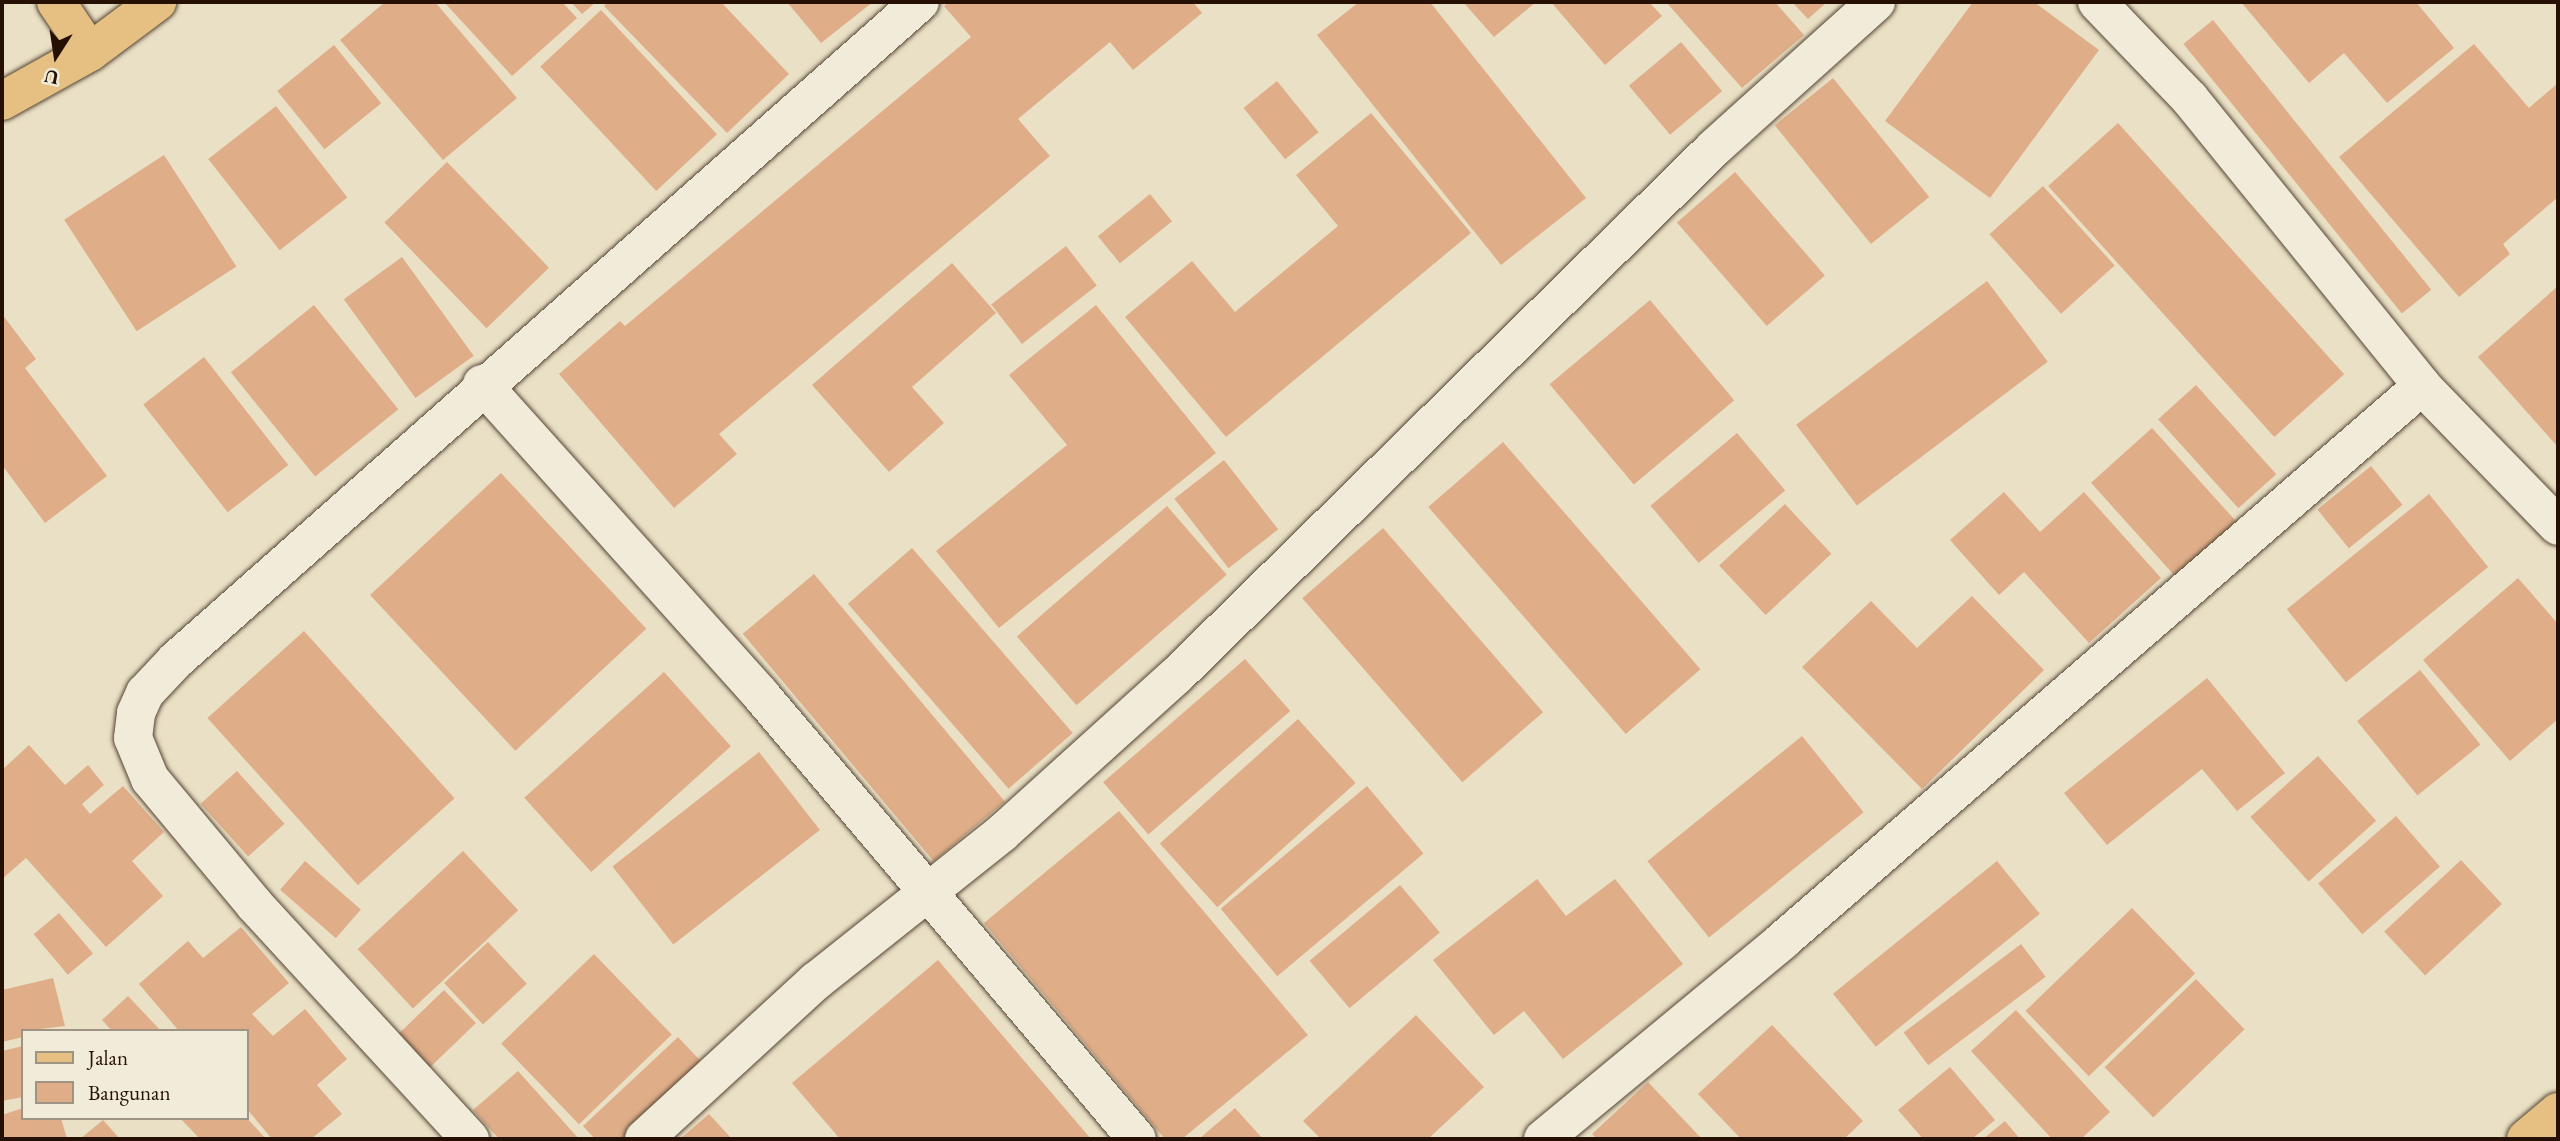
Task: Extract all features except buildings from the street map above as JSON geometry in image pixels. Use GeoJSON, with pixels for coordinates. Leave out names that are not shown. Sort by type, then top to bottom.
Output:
{"type":"FeatureCollection","features":[{"type":"Feature","properties":{"kind":"main road"},"geometry":{"type":"LineString","coordinates":[[56,2],[90,52]]}},
{"type":"Feature","properties":{"kind":"main road"},"geometry":{"type":"LineString","coordinates":[[2,101],[90,52],[157,2]]}},
{"type":"Feature","properties":{"kind":"main road"},"geometry":{"type":"LineString","coordinates":[[2526,1139],[2558,1112]]}},
{"type":"Feature","properties":{"kind":"street"},"geometry":{"type":"LineString","coordinates":[[470,1139],[255,905],[150,779],[133,738],[145,692],[176,660],[482,384],[919,2]]}},
{"type":"Feature","properties":{"kind":"street"},"geometry":{"type":"LineString","coordinates":[[644,1139],[816,981],[1002,833],[1176,676],[1714,148],[1876,2]]}},
{"type":"Feature","properties":{"kind":"street"},"geometry":{"type":"LineString","coordinates":[[2097,2],[2190,99],[2422,386],[2558,526]]}},
{"type":"Feature","properties":{"kind":"street"},"geometry":{"type":"LineString","coordinates":[[482,384],[760,694],[1137,1139]]}},
{"type":"Feature","properties":{"kind":"street"},"geometry":{"type":"LineString","coordinates":[[1543,1139],[1782,941],[2422,386]]}}]}
